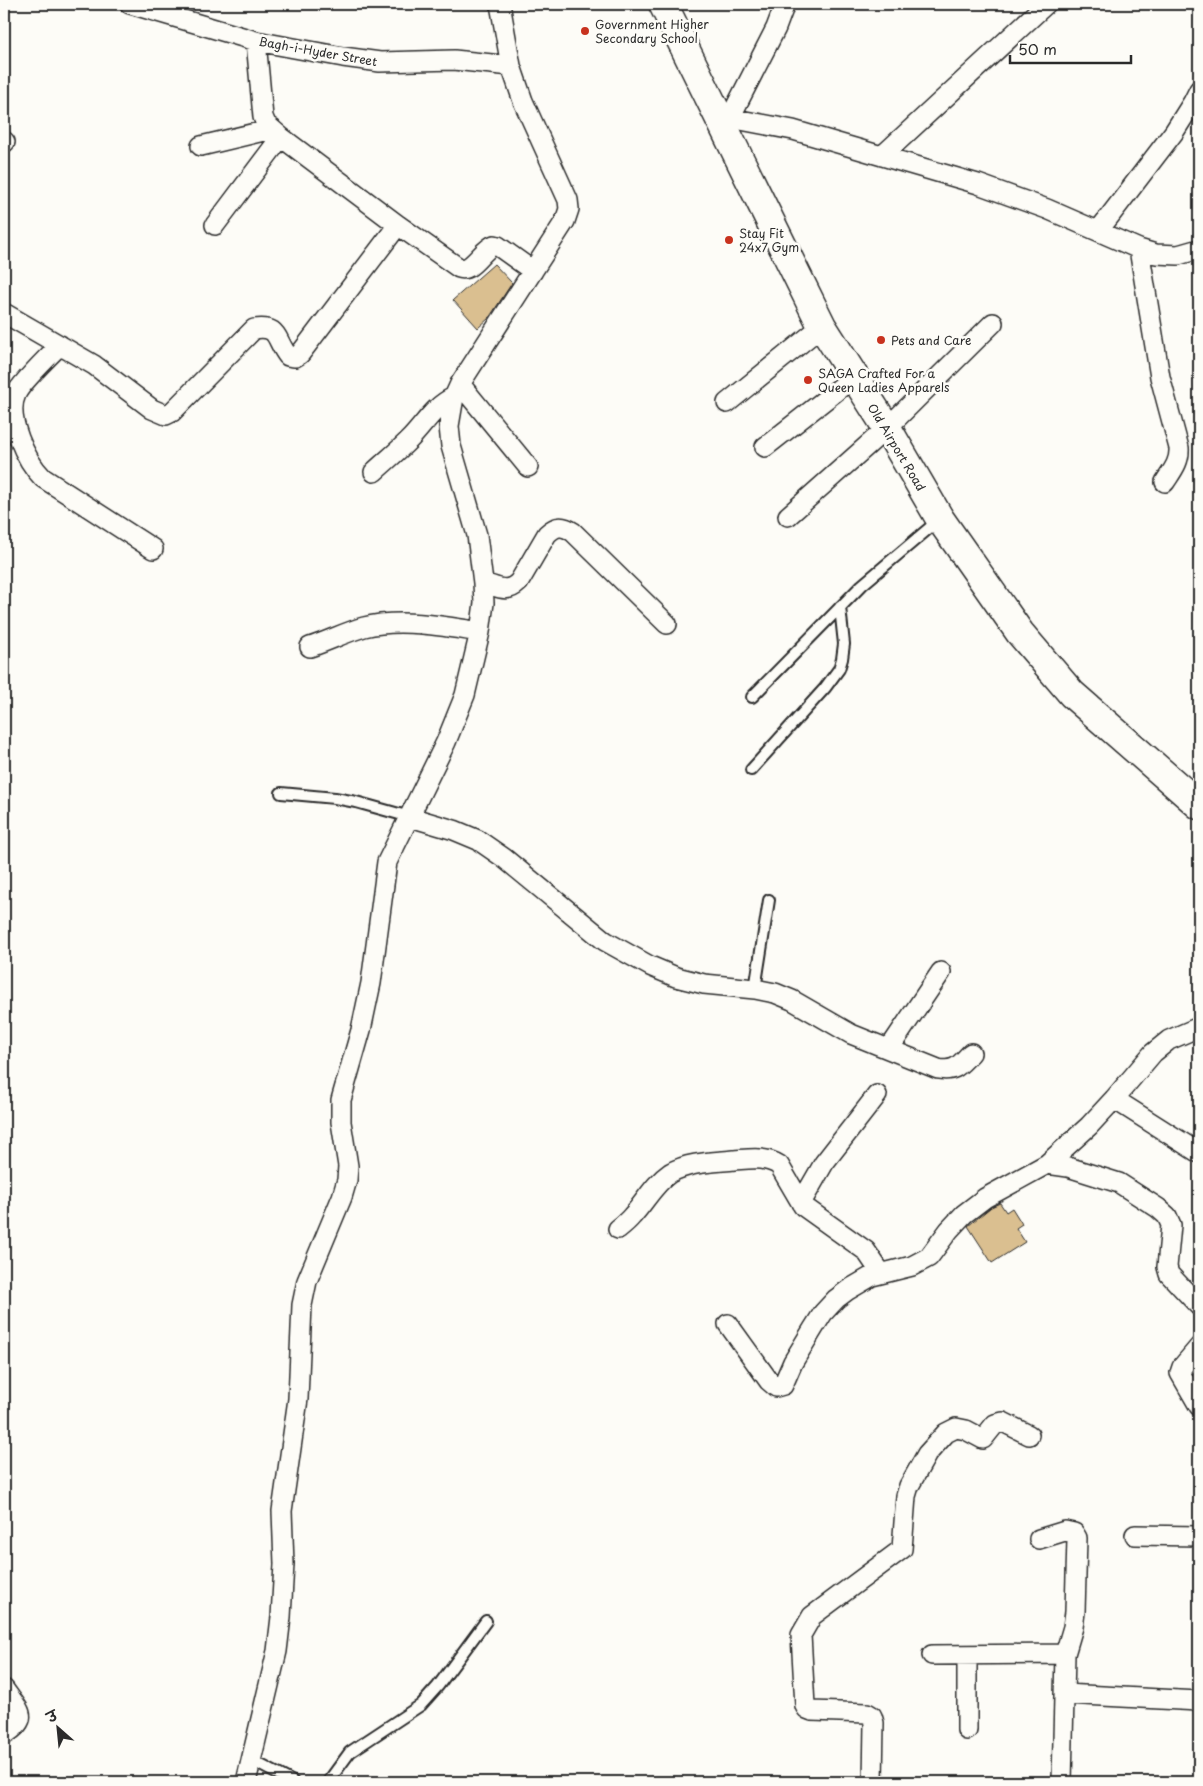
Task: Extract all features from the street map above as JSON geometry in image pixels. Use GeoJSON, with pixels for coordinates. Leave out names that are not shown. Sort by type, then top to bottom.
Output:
{"type":"FeatureCollection","features":[{"type":"Feature","properties":{"kind":"main road","name":"Old Airport Road"},"geometry":{"type":"LineString","coordinates":[[663,4],[726,122],[822,326],[887,428],[940,519],[1020,633],[1072,694],[1199,805]]}},
{"type":"Feature","properties":{"kind":"street","name":"Bagh-i-Hyder Street"},"geometry":{"type":"LineString","coordinates":[[130,4],[256,41],[380,62],[454,60],[510,66]]}},
{"type":"Feature","properties":{"kind":"street"},"geometry":{"type":"LineString","coordinates":[[374,472],[409,440],[435,410],[457,390],[565,221],[569,210],[568,200],[523,101],[510,66],[500,4]]}},
{"type":"Feature","properties":{"kind":"street"},"geometry":{"type":"LineString","coordinates":[[785,4],[776,28],[726,122],[793,130],[978,184],[1047,209],[1139,249],[1156,254],[1178,255],[1199,249]]}},
{"type":"Feature","properties":{"kind":"street"},"geometry":{"type":"LineString","coordinates":[[882,156],[1046,4]]}},
{"type":"Feature","properties":{"kind":"street"},"geometry":{"type":"LineString","coordinates":[[256,41],[263,117],[266,124],[398,225],[459,268],[468,268],[486,249],[494,245],[533,271]]}},
{"type":"Feature","properties":{"kind":"street"},"geometry":{"type":"LineString","coordinates":[[1098,230],[1174,132],[1199,90]]}},
{"type":"Feature","properties":{"kind":"street"},"geometry":{"type":"LineString","coordinates":[[201,146],[277,133]]}},
{"type":"Feature","properties":{"kind":"street"},"geometry":{"type":"LineString","coordinates":[[215,225],[277,133]]}},
{"type":"Feature","properties":{"kind":"street"},"geometry":{"type":"LineString","coordinates":[[4,313],[94,365],[152,409],[166,415],[172,412],[254,329],[270,329],[275,332],[288,356],[295,357],[300,354],[398,225]]}},
{"type":"Feature","properties":{"kind":"street"},"geometry":{"type":"LineString","coordinates":[[1139,249],[1160,377],[1180,456],[1165,482]]}},
{"type":"Feature","properties":{"kind":"street"},"geometry":{"type":"LineString","coordinates":[[788,516],[887,428],[993,323]]}},
{"type":"Feature","properties":{"kind":"street"},"geometry":{"type":"LineString","coordinates":[[727,403],[822,326]]}},
{"type":"Feature","properties":{"kind":"street"},"geometry":{"type":"LineString","coordinates":[[60,345],[16,392],[12,405],[17,433],[28,460],[43,478],[153,549]]}},
{"type":"Feature","properties":{"kind":"street"},"geometry":{"type":"LineString","coordinates":[[765,448],[854,377]]}},
{"type":"Feature","properties":{"kind":"street"},"geometry":{"type":"LineString","coordinates":[[457,390],[528,468]]}},
{"type":"Feature","properties":{"kind":"street"},"geometry":{"type":"LineString","coordinates":[[246,1782],[277,1651],[281,1618],[284,1564],[282,1511],[298,1399],[302,1305],[307,1281],[347,1180],[348,1166],[340,1110],[343,1089],[371,983],[387,862],[446,742],[465,695],[480,632],[484,603],[484,583],[477,535],[451,446],[449,426],[457,390]]}},
{"type":"Feature","properties":{"kind":"street"},"geometry":{"type":"LineString","coordinates":[[484,583],[506,590],[513,588],[519,582],[547,534],[553,528],[559,526],[566,527],[666,624]]}},
{"type":"Feature","properties":{"kind":"street"},"geometry":{"type":"LineString","coordinates":[[310,647],[365,627],[385,624],[444,626],[480,632]]}},
{"type":"Feature","properties":{"kind":"street"},"geometry":{"type":"LineString","coordinates":[[410,817],[454,830],[478,840],[504,858],[605,941],[650,966],[676,977],[704,984],[755,989],[774,993],[792,1000],[851,1034],[938,1069],[955,1069],[971,1053]]}},
{"type":"Feature","properties":{"kind":"street"},"geometry":{"type":"LineString","coordinates":[[889,1049],[941,972]]}},
{"type":"Feature","properties":{"kind":"street"},"geometry":{"type":"LineString","coordinates":[[728,1324],[768,1381],[773,1386],[780,1387],[783,1385],[793,1362],[822,1313],[836,1299],[848,1290],[881,1273],[920,1263],[929,1257],[949,1230],[964,1214],[985,1198],[1047,1164],[1114,1100],[1154,1053],[1169,1040],[1199,1027]]}},
{"type":"Feature","properties":{"kind":"street"},"geometry":{"type":"LineString","coordinates":[[801,1202],[824,1163],[876,1095]]}},
{"type":"Feature","properties":{"kind":"street"},"geometry":{"type":"LineString","coordinates":[[1114,1100],[1199,1153]]}},
{"type":"Feature","properties":{"kind":"street"},"geometry":{"type":"LineString","coordinates":[[618,1229],[632,1216],[656,1185],[671,1172],[695,1164],[709,1162],[758,1159],[773,1161],[779,1165],[803,1206],[866,1251],[881,1273]]}},
{"type":"Feature","properties":{"kind":"street"},"geometry":{"type":"LineString","coordinates":[[1047,1164],[1068,1167],[1119,1183],[1167,1216],[1171,1225],[1168,1274],[1199,1306]]}},
{"type":"Feature","properties":{"kind":"street"},"geometry":{"type":"LineString","coordinates":[[1199,1348],[1182,1367],[1180,1373],[1199,1406]]}},
{"type":"Feature","properties":{"kind":"street"},"geometry":{"type":"LineString","coordinates":[[873,1782],[874,1723],[872,1716],[867,1713],[812,1711],[805,1706],[801,1635],[805,1625],[812,1616],[902,1549],[906,1496],[909,1486],[927,1454],[946,1433],[956,1428],[966,1430],[983,1439],[995,1424],[1003,1422],[1030,1435]]}},
{"type":"Feature","properties":{"kind":"street"},"geometry":{"type":"LineString","coordinates":[[1039,1538],[1066,1531],[1074,1533],[1077,1538],[1075,1612],[1073,1627],[1065,1654],[1062,1782]]}},
{"type":"Feature","properties":{"kind":"street"},"geometry":{"type":"LineString","coordinates":[[1135,1535],[1199,1536]]}},
{"type":"Feature","properties":{"kind":"street"},"geometry":{"type":"LineString","coordinates":[[932,1655],[1065,1654]]}},
{"type":"Feature","properties":{"kind":"street"},"geometry":{"type":"LineString","coordinates":[[966,1730],[967,1655]]}},
{"type":"Feature","properties":{"kind":"street"},"geometry":{"type":"LineString","coordinates":[[4,1689],[21,1719],[19,1724],[4,1736]]}},
{"type":"Feature","properties":{"kind":"street"},"geometry":{"type":"LineString","coordinates":[[1064,1694],[1199,1701]]}},
{"type":"Feature","properties":{"kind":"lane"},"geometry":{"type":"LineString","coordinates":[[752,697],[862,585],[940,519]]}},
{"type":"Feature","properties":{"kind":"lane"},"geometry":{"type":"LineString","coordinates":[[751,770],[825,688],[839,669],[844,644],[840,607]]}},
{"type":"Feature","properties":{"kind":"lane"},"geometry":{"type":"LineString","coordinates":[[281,793],[356,802],[410,817]]}},
{"type":"Feature","properties":{"kind":"lane"},"geometry":{"type":"LineString","coordinates":[[755,989],[769,900]]}},
{"type":"Feature","properties":{"kind":"lane"},"geometry":{"type":"LineString","coordinates":[[328,1782],[350,1752],[421,1705],[438,1686],[486,1621]]}},
{"type":"Feature","properties":{"kind":"lane"},"geometry":{"type":"LineString","coordinates":[[252,1760],[293,1782]]}},
{"type":"Feature","properties":{"kind":"building"},"geometry":{"type":"Polygon","coordinates":[[[494,264],[512,283],[489,318],[478,328],[453,300],[494,264]]]}},
{"type":"Feature","properties":{"kind":"building"},"geometry":{"type":"Polygon","coordinates":[[[1000,1203],[1006,1212],[1012,1208],[1022,1224],[1016,1228],[1025,1242],[992,1263],[968,1226],[991,1207],[1000,1203]]]}},
{"type":"Feature","properties":{"kind":"place","name":"Government Higher Secondary School"},"geometry":{"type":"Point","coordinates":[585,31]}},
{"type":"Feature","properties":{"kind":"place","name":"Stay Fit 24x7 Gym"},"geometry":{"type":"Point","coordinates":[729,240]}},
{"type":"Feature","properties":{"kind":"place","name":"Pets and Care"},"geometry":{"type":"Point","coordinates":[881,340]}},
{"type":"Feature","properties":{"kind":"place","name":"SAGA Crafted For a Queen Ladies Apparels"},"geometry":{"type":"Point","coordinates":[808,380]}}]}
